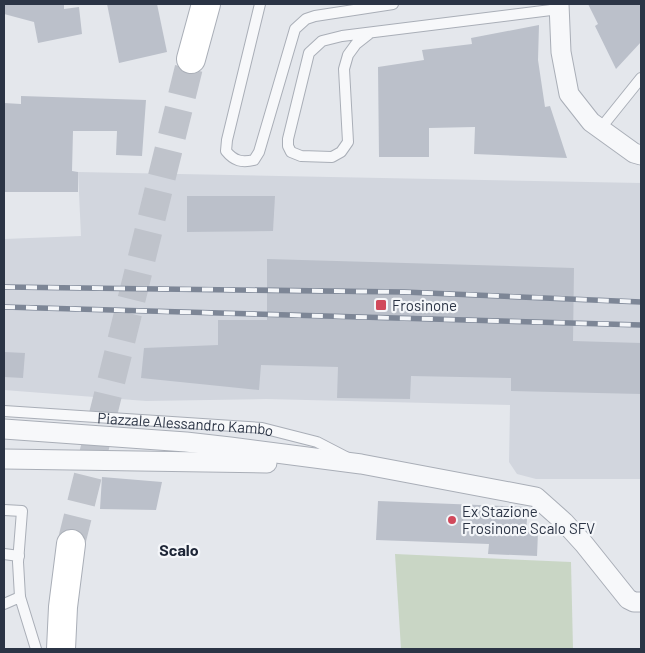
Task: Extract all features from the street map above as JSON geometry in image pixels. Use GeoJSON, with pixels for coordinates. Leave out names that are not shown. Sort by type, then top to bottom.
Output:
{"type":"FeatureCollection","features":[{"type":"Feature","properties":{"kind":"street"},"geometry":{"type":"LineString","coordinates":[[191,59],[206,4]]}},
{"type":"Feature","properties":{"kind":"street"},"geometry":{"type":"LineString","coordinates":[[559,6],[561,52],[569,94],[591,122],[634,153],[641,155]]}},
{"type":"Feature","properties":{"kind":"street","name":"Piazzale Alessandro Kambo"},"geometry":{"type":"LineString","coordinates":[[4,429],[186,442],[361,464],[536,497],[564,522],[584,544],[628,599],[634,602],[641,602]]}},
{"type":"Feature","properties":{"kind":"street","name":"Piazzale Alessandro Kambo"},"geometry":{"type":"LineString","coordinates":[[4,460],[361,464]]}},
{"type":"Feature","properties":{"kind":"street"},"geometry":{"type":"LineString","coordinates":[[61,649],[63,607],[71,544]]}},
{"type":"Feature","properties":{"kind":"lane"},"geometry":{"type":"LineString","coordinates":[[260,4],[227,140],[226,151],[232,158],[244,162],[254,160],[259,152],[294,29],[306,19],[315,16],[393,4]]}},
{"type":"Feature","properties":{"kind":"lane"},"geometry":{"type":"LineString","coordinates":[[370,34],[356,44],[348,56],[344,69],[348,142],[341,152],[332,157],[301,156],[291,152],[288,146],[288,139],[309,53],[322,41],[342,36],[370,34],[559,6]]}},
{"type":"Feature","properties":{"kind":"lane"},"geometry":{"type":"LineString","coordinates":[[600,129],[641,78]]}},
{"type":"Feature","properties":{"kind":"lane","name":"Piazzale Alessandro Kambo"},"geometry":{"type":"LineString","coordinates":[[4,411],[262,428],[317,442],[361,464]]}},
{"type":"Feature","properties":{"kind":"lane"},"geometry":{"type":"LineString","coordinates":[[4,510],[22,511],[19,556],[20,597],[36,649]]}},
{"type":"Feature","properties":{"kind":"lane"},"geometry":{"type":"LineString","coordinates":[[4,554],[19,556]]}},
{"type":"Feature","properties":{"kind":"lane"},"geometry":{"type":"LineString","coordinates":[[4,604],[20,597]]}},
{"type":"Feature","properties":{"kind":"shaded area"},"geometry":{"type":"Polygon","coordinates":[[[78,172],[641,183],[641,479],[536,479],[517,474],[509,462],[510,405],[266,399],[146,401],[4,390],[4,239],[81,236],[78,172]]]}},
{"type":"Feature","properties":{"kind":"green space"},"geometry":{"type":"Polygon","coordinates":[[[395,554],[571,562],[573,649],[401,649],[395,554]]]}},
{"type":"Feature","properties":{"kind":"building"},"geometry":{"type":"Polygon","coordinates":[[[4,4],[64,4],[64,9],[79,7],[82,34],[38,43],[34,22],[4,14],[4,4]]]}},
{"type":"Feature","properties":{"kind":"building"},"geometry":{"type":"Polygon","coordinates":[[[107,4],[157,4],[167,52],[119,63],[107,4]]]}},
{"type":"Feature","properties":{"kind":"building"},"geometry":{"type":"Polygon","coordinates":[[[588,4],[641,4],[641,42],[616,69],[595,26],[598,24],[588,4]]]}},
{"type":"Feature","properties":{"kind":"building"},"geometry":{"type":"Polygon","coordinates":[[[539,25],[538,60],[545,107],[550,106],[567,158],[474,154],[475,127],[429,128],[429,157],[379,157],[378,67],[424,60],[422,50],[472,44],[471,38],[539,25]]]}},
{"type":"Feature","properties":{"kind":"building"},"geometry":{"type":"Polygon","coordinates":[[[21,96],[146,100],[142,156],[116,155],[117,131],[73,131],[72,171],[78,172],[78,192],[4,192],[4,103],[21,104],[21,96]]]}},
{"type":"Feature","properties":{"kind":"building"},"geometry":{"type":"Polygon","coordinates":[[[187,196],[275,196],[273,231],[187,232],[187,196]]]}},
{"type":"Feature","properties":{"kind":"building","name":"Frosinone"},"geometry":{"type":"Polygon","coordinates":[[[267,259],[574,268],[573,341],[641,343],[641,394],[511,391],[511,378],[411,376],[410,399],[337,398],[338,367],[261,365],[259,390],[141,378],[144,348],[218,345],[218,320],[267,320],[267,259]]]}},
{"type":"Feature","properties":{"kind":"building"},"geometry":{"type":"Polygon","coordinates":[[[4,352],[25,353],[23,378],[4,377],[4,352]]]}},
{"type":"Feature","properties":{"kind":"building"},"geometry":{"type":"Polygon","coordinates":[[[102,477],[162,482],[156,510],[100,509],[102,477]]]}},
{"type":"Feature","properties":{"kind":"building","name":"Ex Stazione Frosinone Scalo SFV"},"geometry":{"type":"Polygon","coordinates":[[[378,501],[528,507],[526,532],[538,532],[537,556],[488,554],[489,544],[376,540],[378,501]]]}},
{"type":"Feature","properties":{"kind":"tunnel"},"geometry":{"type":"LineString","coordinates":[[71,544],[191,59]]}},
{"type":"Feature","properties":{"kind":"railway"},"geometry":{"type":"LineString","coordinates":[[4,287],[404,292],[641,302]]}},
{"type":"Feature","properties":{"kind":"railway"},"geometry":{"type":"LineString","coordinates":[[4,307],[641,325]]}},
{"type":"Feature","properties":{"kind":"place","name":"Frosinone"},"geometry":{"type":"Point","coordinates":[381,305]}},
{"type":"Feature","properties":{"kind":"place","name":"Ex Stazione Frosinone Scalo SFV"},"geometry":{"type":"Point","coordinates":[452,520]}},
{"type":"Feature","properties":{"kind":"district","name":"Scalo"},"geometry":{"type":"Point","coordinates":[179,549]}}]}
